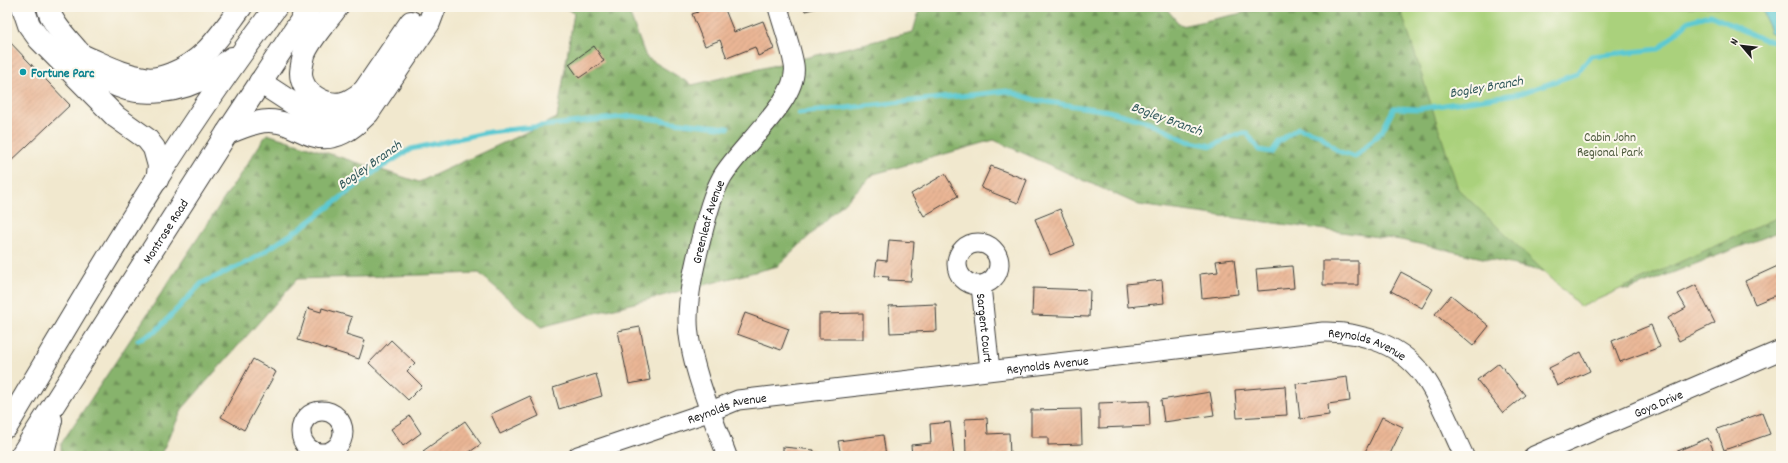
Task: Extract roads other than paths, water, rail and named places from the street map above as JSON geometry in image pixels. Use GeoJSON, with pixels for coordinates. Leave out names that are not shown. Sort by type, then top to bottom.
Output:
{"type":"FeatureCollection","features":[{"type":"Feature","properties":{"kind":"main road"},"geometry":{"type":"LineString","coordinates":[[23,7],[30,25],[39,39],[116,117],[147,139],[154,148],[159,166],[157,180]]}},
{"type":"Feature","properties":{"kind":"main road"},"geometry":{"type":"LineString","coordinates":[[48,7],[58,27],[93,69],[110,82],[126,90],[146,92],[167,90],[188,84],[209,75],[244,49]]}},
{"type":"Feature","properties":{"kind":"main road"},"geometry":{"type":"LineString","coordinates":[[83,56],[123,74],[145,79],[162,77],[194,63],[213,45],[241,7]]}},
{"type":"Feature","properties":{"kind":"main road"},"geometry":{"type":"LineString","coordinates":[[7,426],[108,257],[157,180],[244,49],[276,7]]}},
{"type":"Feature","properties":{"kind":"main road","name":"Montrose Road"},"geometry":{"type":"LineString","coordinates":[[21,456],[227,132],[310,7]]}},
{"type":"Feature","properties":{"kind":"main road"},"geometry":{"type":"LineString","coordinates":[[336,7],[304,54],[301,74],[305,87],[315,98],[328,104],[342,103],[352,99],[364,91]]}},
{"type":"Feature","properties":{"kind":"main road"},"geometry":{"type":"LineString","coordinates":[[260,82],[306,112],[320,119],[331,119],[346,113],[364,91],[420,7]]}},
{"type":"Feature","properties":{"kind":"main road"},"geometry":{"type":"LineString","coordinates":[[227,132],[259,121],[277,122],[291,126],[313,136],[325,138],[340,135],[356,126],[368,112],[429,23],[435,7]]}},
{"type":"Feature","properties":{"kind":"main road"},"geometry":{"type":"LineString","coordinates":[[42,456],[54,405]]}},
{"type":"Feature","properties":{"kind":"street","name":"Greenleaf Avenue"},"geometry":{"type":"LineString","coordinates":[[727,456],[689,340],[689,295],[708,212],[722,177],[730,165],[786,97],[792,84],[795,66],[778,7]]}},
{"type":"Feature","properties":{"kind":"street","name":"Sargent Court"},"geometry":{"type":"LineString","coordinates":[[981,286],[990,370]]}},
{"type":"Feature","properties":{"kind":"street","name":"Reynolds Avenue"},"geometry":{"type":"LineString","coordinates":[[578,456],[711,411],[738,400],[1341,331],[1372,338],[1395,350],[1417,368],[1427,380],[1464,456]]}},
{"type":"Feature","properties":{"kind":"street","name":"Goya Drive"},"geometry":{"type":"LineString","coordinates":[[1534,456],[1781,350]]}},
{"type":"Feature","properties":{"kind":"water"},"geometry":{"type":"Polygon","coordinates":[[[1762,7],[1781,7],[1781,38],[1770,32],[1762,7]]]}},
{"type":"Feature","properties":{"kind":"waterway","name":"Bogley Branch"},"geometry":{"type":"LineString","coordinates":[[799,113],[1007,91],[1035,100],[1108,111],[1149,122],[1187,141],[1212,146],[1235,135],[1247,133],[1259,150],[1271,152],[1278,142],[1298,128],[1319,134],[1338,151],[1355,157],[1382,131],[1394,108],[1418,109],[1522,93],[1576,74],[1591,56],[1659,49],[1689,21],[1710,15],[1762,39],[1781,42]]}},
{"type":"Feature","properties":{"kind":"waterway","name":"Bogley Branch"},"geometry":{"type":"LineString","coordinates":[[138,340],[156,331],[202,283],[250,261],[305,225],[377,170],[411,149],[489,132],[632,116],[728,128]]}},
{"type":"Feature","properties":{"kind":"place","name":"Fortune Parc"},"geometry":{"type":"Point","coordinates":[23,72]}},
{"type":"Feature","properties":{"kind":"park label","name":"Cabin John Regional Park"},"geometry":{"type":"Point","coordinates":[1610,144]}}]}
